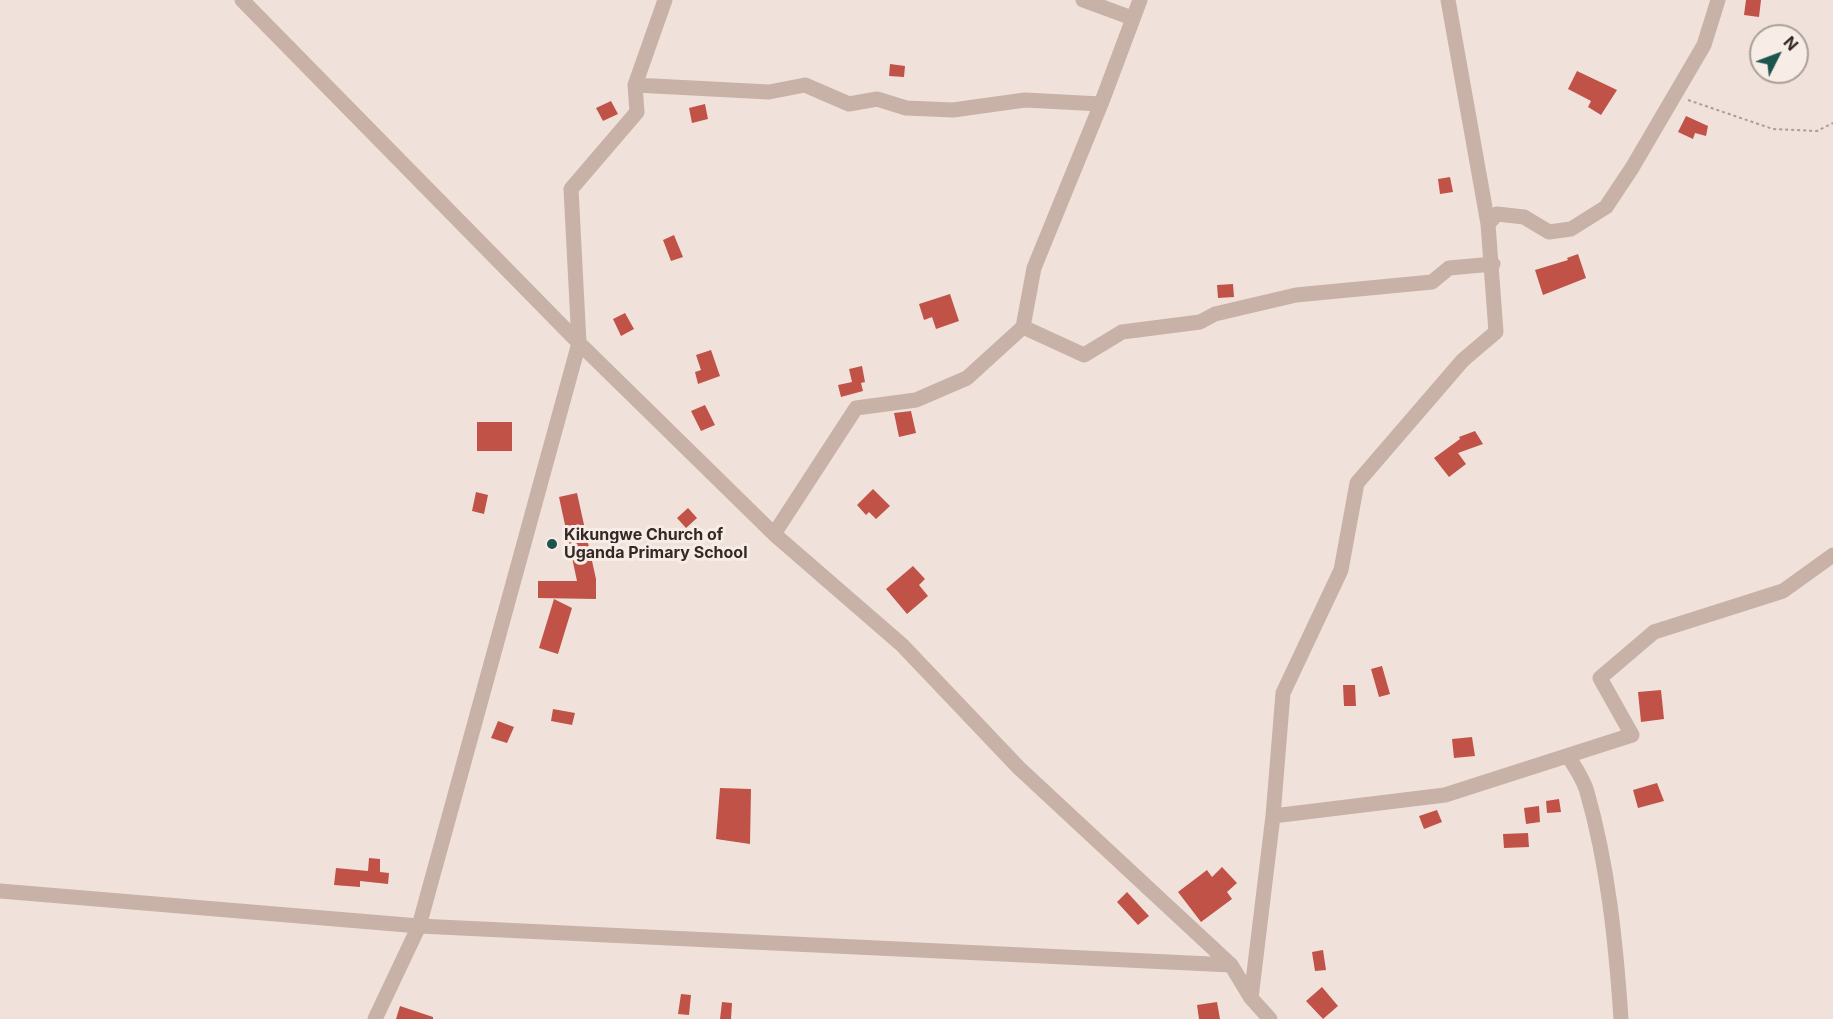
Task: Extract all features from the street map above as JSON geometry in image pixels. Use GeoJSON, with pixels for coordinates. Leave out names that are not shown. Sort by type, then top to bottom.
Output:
{"type":"FeatureCollection","features":[{"type":"Feature","properties":{"kind":"street"},"geometry":{"type":"LineString","coordinates":[[242,0],[579,343],[774,534],[902,645],[1019,768],[1231,965],[1251,998],[1270,1019]]}},
{"type":"Feature","properties":{"kind":"street"},"geometry":{"type":"LineString","coordinates":[[375,1019],[419,926],[579,343],[571,189],[637,112],[635,85],[665,0]]}},
{"type":"Feature","properties":{"kind":"street"},"geometry":{"type":"LineString","coordinates":[[1083,0],[1132,18]]}},
{"type":"Feature","properties":{"kind":"street"},"geometry":{"type":"LineString","coordinates":[[774,534],[856,408],[916,400],[967,378],[1023,327],[1034,268],[1101,104],[1140,0]]}},
{"type":"Feature","properties":{"kind":"street"},"geometry":{"type":"LineString","coordinates":[[1251,998],[1273,816],[1283,693],[1341,570],[1357,483],[1463,360],[1496,332],[1493,264],[1488,224],[1448,0]]}},
{"type":"Feature","properties":{"kind":"street"},"geometry":{"type":"LineString","coordinates":[[1488,224],[1497,214],[1524,217],[1549,232],[1571,229],[1605,207],[1704,45],[1718,0]]}},
{"type":"Feature","properties":{"kind":"street"},"geometry":{"type":"LineString","coordinates":[[635,85],[769,92],[805,85],[849,104],[878,99],[906,108],[953,110],[1025,100],[1101,104]]}},
{"type":"Feature","properties":{"kind":"street"},"geometry":{"type":"LineString","coordinates":[[1023,327],[1084,354],[1122,332],[1200,322],[1215,314],[1296,295],[1432,282],[1449,268],[1493,264]]}},
{"type":"Feature","properties":{"kind":"street"},"geometry":{"type":"LineString","coordinates":[[1273,816],[1445,795],[1632,735],[1600,678],[1654,632],[1783,591],[1833,555]]}},
{"type":"Feature","properties":{"kind":"street"},"geometry":{"type":"LineString","coordinates":[[1568,756],[1587,790],[1601,858],[1618,969],[1621,1019]]}},
{"type":"Feature","properties":{"kind":"street"},"geometry":{"type":"LineString","coordinates":[[0,891],[419,926],[1231,965]]}},
{"type":"Feature","properties":{"kind":"path"},"geometry":{"type":"LineString","coordinates":[[1674,96],[1773,129],[1817,131],[1833,123]]}},
{"type":"Feature","properties":{"kind":"building"},"geometry":{"type":"Polygon","coordinates":[[[1746,0],[1761,0],[1759,17],[1744,15],[1746,0]]]}},
{"type":"Feature","properties":{"kind":"building"},"geometry":{"type":"Polygon","coordinates":[[[890,64],[905,66],[904,77],[889,76],[890,64]]]}},
{"type":"Feature","properties":{"kind":"building"},"geometry":{"type":"Polygon","coordinates":[[[1577,71],[1617,90],[1601,115],[1588,107],[1591,101],[1568,89],[1577,71]]]}},
{"type":"Feature","properties":{"kind":"building"},"geometry":{"type":"Polygon","coordinates":[[[611,101],[618,114],[603,121],[596,108],[611,101]]]}},
{"type":"Feature","properties":{"kind":"building"},"geometry":{"type":"Polygon","coordinates":[[[705,104],[708,119],[692,123],[689,108],[705,104]]]}},
{"type":"Feature","properties":{"kind":"building"},"geometry":{"type":"Polygon","coordinates":[[[1686,116],[1708,126],[1706,136],[1695,133],[1693,139],[1678,132],[1686,116]]]}},
{"type":"Feature","properties":{"kind":"building"},"geometry":{"type":"Polygon","coordinates":[[[1450,177],[1453,192],[1440,194],[1438,179],[1450,177]]]}},
{"type":"Feature","properties":{"kind":"building"},"geometry":{"type":"Polygon","coordinates":[[[674,235],[683,257],[671,261],[663,240],[674,235]]]}},
{"type":"Feature","properties":{"kind":"building"},"geometry":{"type":"Polygon","coordinates":[[[1578,254],[1586,278],[1543,295],[1535,270],[1568,260],[1567,258],[1578,254]]]}},
{"type":"Feature","properties":{"kind":"building"},"geometry":{"type":"Polygon","coordinates":[[[1233,284],[1234,297],[1218,298],[1217,285],[1233,284]]]}},
{"type":"Feature","properties":{"kind":"building"},"geometry":{"type":"Polygon","coordinates":[[[950,294],[959,321],[936,329],[932,317],[924,320],[919,304],[950,294]]]}},
{"type":"Feature","properties":{"kind":"building"},"geometry":{"type":"Polygon","coordinates":[[[625,313],[634,329],[621,336],[613,319],[625,313]]]}},
{"type":"Feature","properties":{"kind":"building"},"geometry":{"type":"Polygon","coordinates":[[[711,350],[720,376],[698,384],[695,372],[701,370],[696,355],[711,350]]]}},
{"type":"Feature","properties":{"kind":"building"},"geometry":{"type":"Polygon","coordinates":[[[862,366],[865,382],[861,383],[863,391],[841,397],[838,385],[852,382],[849,369],[862,366]]]}},
{"type":"Feature","properties":{"kind":"building"},"geometry":{"type":"Polygon","coordinates":[[[705,405],[715,425],[701,431],[691,411],[705,405]]]}},
{"type":"Feature","properties":{"kind":"building"},"geometry":{"type":"Polygon","coordinates":[[[911,411],[916,433],[899,437],[894,413],[911,411]]]}},
{"type":"Feature","properties":{"kind":"building"},"geometry":{"type":"Polygon","coordinates":[[[477,422],[512,422],[512,451],[477,451],[477,422]]]}},
{"type":"Feature","properties":{"kind":"building"},"geometry":{"type":"Polygon","coordinates":[[[1475,431],[1483,444],[1458,453],[1466,464],[1449,477],[1434,458],[1460,439],[1459,437],[1475,431]]]}},
{"type":"Feature","properties":{"kind":"building"},"geometry":{"type":"Polygon","coordinates":[[[873,489],[890,506],[876,519],[869,512],[866,515],[857,505],[873,489]]]}},
{"type":"Feature","properties":{"kind":"building"},"geometry":{"type":"Polygon","coordinates":[[[476,492],[488,495],[484,514],[472,511],[476,492]]]}},
{"type":"Feature","properties":{"kind":"building"},"geometry":{"type":"Polygon","coordinates":[[[577,493],[596,579],[596,599],[538,598],[538,581],[577,581],[559,497],[577,493]]]}},
{"type":"Feature","properties":{"kind":"building"},"geometry":{"type":"Polygon","coordinates":[[[688,508],[697,518],[686,528],[677,518],[688,508]]]}},
{"type":"Feature","properties":{"kind":"building"},"geometry":{"type":"Polygon","coordinates":[[[913,566],[925,579],[919,585],[928,596],[907,614],[886,589],[913,566]]]}},
{"type":"Feature","properties":{"kind":"building"},"geometry":{"type":"Polygon","coordinates":[[[554,599],[572,608],[558,654],[539,648],[554,599]]]}},
{"type":"Feature","properties":{"kind":"building"},"geometry":{"type":"Polygon","coordinates":[[[1382,666],[1390,694],[1379,697],[1371,669],[1382,666]]]}},
{"type":"Feature","properties":{"kind":"building"},"geometry":{"type":"Polygon","coordinates":[[[1343,685],[1355,685],[1356,706],[1344,706],[1343,685]]]}},
{"type":"Feature","properties":{"kind":"building"},"geometry":{"type":"Polygon","coordinates":[[[1661,690],[1664,719],[1641,722],[1638,692],[1661,690]]]}},
{"type":"Feature","properties":{"kind":"building"},"geometry":{"type":"Polygon","coordinates":[[[553,709],[575,713],[572,725],[551,721],[553,709]]]}},
{"type":"Feature","properties":{"kind":"building"},"geometry":{"type":"Polygon","coordinates":[[[498,721],[514,727],[507,743],[491,738],[498,721]]]}},
{"type":"Feature","properties":{"kind":"building"},"geometry":{"type":"Polygon","coordinates":[[[1472,737],[1475,756],[1454,758],[1452,739],[1472,737]]]}},
{"type":"Feature","properties":{"kind":"building"},"geometry":{"type":"Polygon","coordinates":[[[1657,783],[1664,801],[1638,808],[1633,790],[1657,783]]]}},
{"type":"Feature","properties":{"kind":"building"},"geometry":{"type":"Polygon","coordinates":[[[720,788],[751,789],[750,844],[716,839],[720,788]]]}},
{"type":"Feature","properties":{"kind":"building"},"geometry":{"type":"Polygon","coordinates":[[[1559,799],[1561,812],[1547,813],[1546,801],[1559,799]]]}},
{"type":"Feature","properties":{"kind":"building"},"geometry":{"type":"Polygon","coordinates":[[[1539,806],[1540,822],[1526,824],[1524,808],[1539,806]]]}},
{"type":"Feature","properties":{"kind":"building"},"geometry":{"type":"Polygon","coordinates":[[[1437,810],[1442,822],[1424,829],[1419,816],[1437,810]]]}},
{"type":"Feature","properties":{"kind":"building"},"geometry":{"type":"Polygon","coordinates":[[[1528,833],[1529,847],[1504,848],[1503,834],[1528,833]]]}},
{"type":"Feature","properties":{"kind":"building"},"geometry":{"type":"Polygon","coordinates":[[[369,858],[380,859],[380,872],[389,873],[388,884],[360,881],[360,887],[334,885],[336,868],[368,871],[369,858]]]}},
{"type":"Feature","properties":{"kind":"building"},"geometry":{"type":"Polygon","coordinates":[[[1222,867],[1237,883],[1227,892],[1232,899],[1201,922],[1178,892],[1207,870],[1212,877],[1222,867]]]}},
{"type":"Feature","properties":{"kind":"building"},"geometry":{"type":"Polygon","coordinates":[[[1127,892],[1149,916],[1138,925],[1117,902],[1127,892]]]}},
{"type":"Feature","properties":{"kind":"building"},"geometry":{"type":"Polygon","coordinates":[[[1323,950],[1326,970],[1315,971],[1312,952],[1323,950]]]}},
{"type":"Feature","properties":{"kind":"building"},"geometry":{"type":"Polygon","coordinates":[[[1322,987],[1338,1006],[1323,1019],[1306,1001],[1322,987]]]}},
{"type":"Feature","properties":{"kind":"building"},"geometry":{"type":"Polygon","coordinates":[[[681,994],[691,995],[689,1015],[678,1014],[681,994]]]}},
{"type":"Feature","properties":{"kind":"building"},"geometry":{"type":"Polygon","coordinates":[[[722,1002],[732,1003],[731,1019],[720,1019],[722,1002]]]}},
{"type":"Feature","properties":{"kind":"building"},"geometry":{"type":"Polygon","coordinates":[[[1217,1002],[1220,1019],[1199,1019],[1197,1005],[1217,1002]]]}},
{"type":"Feature","properties":{"kind":"building"},"geometry":{"type":"Polygon","coordinates":[[[400,1006],[433,1017],[433,1019],[396,1019],[400,1006]]]}},
{"type":"Feature","properties":{"kind":"place","name":"Kikungwe Church of Uganda Primary School"},"geometry":{"type":"Point","coordinates":[552,544]}}]}
